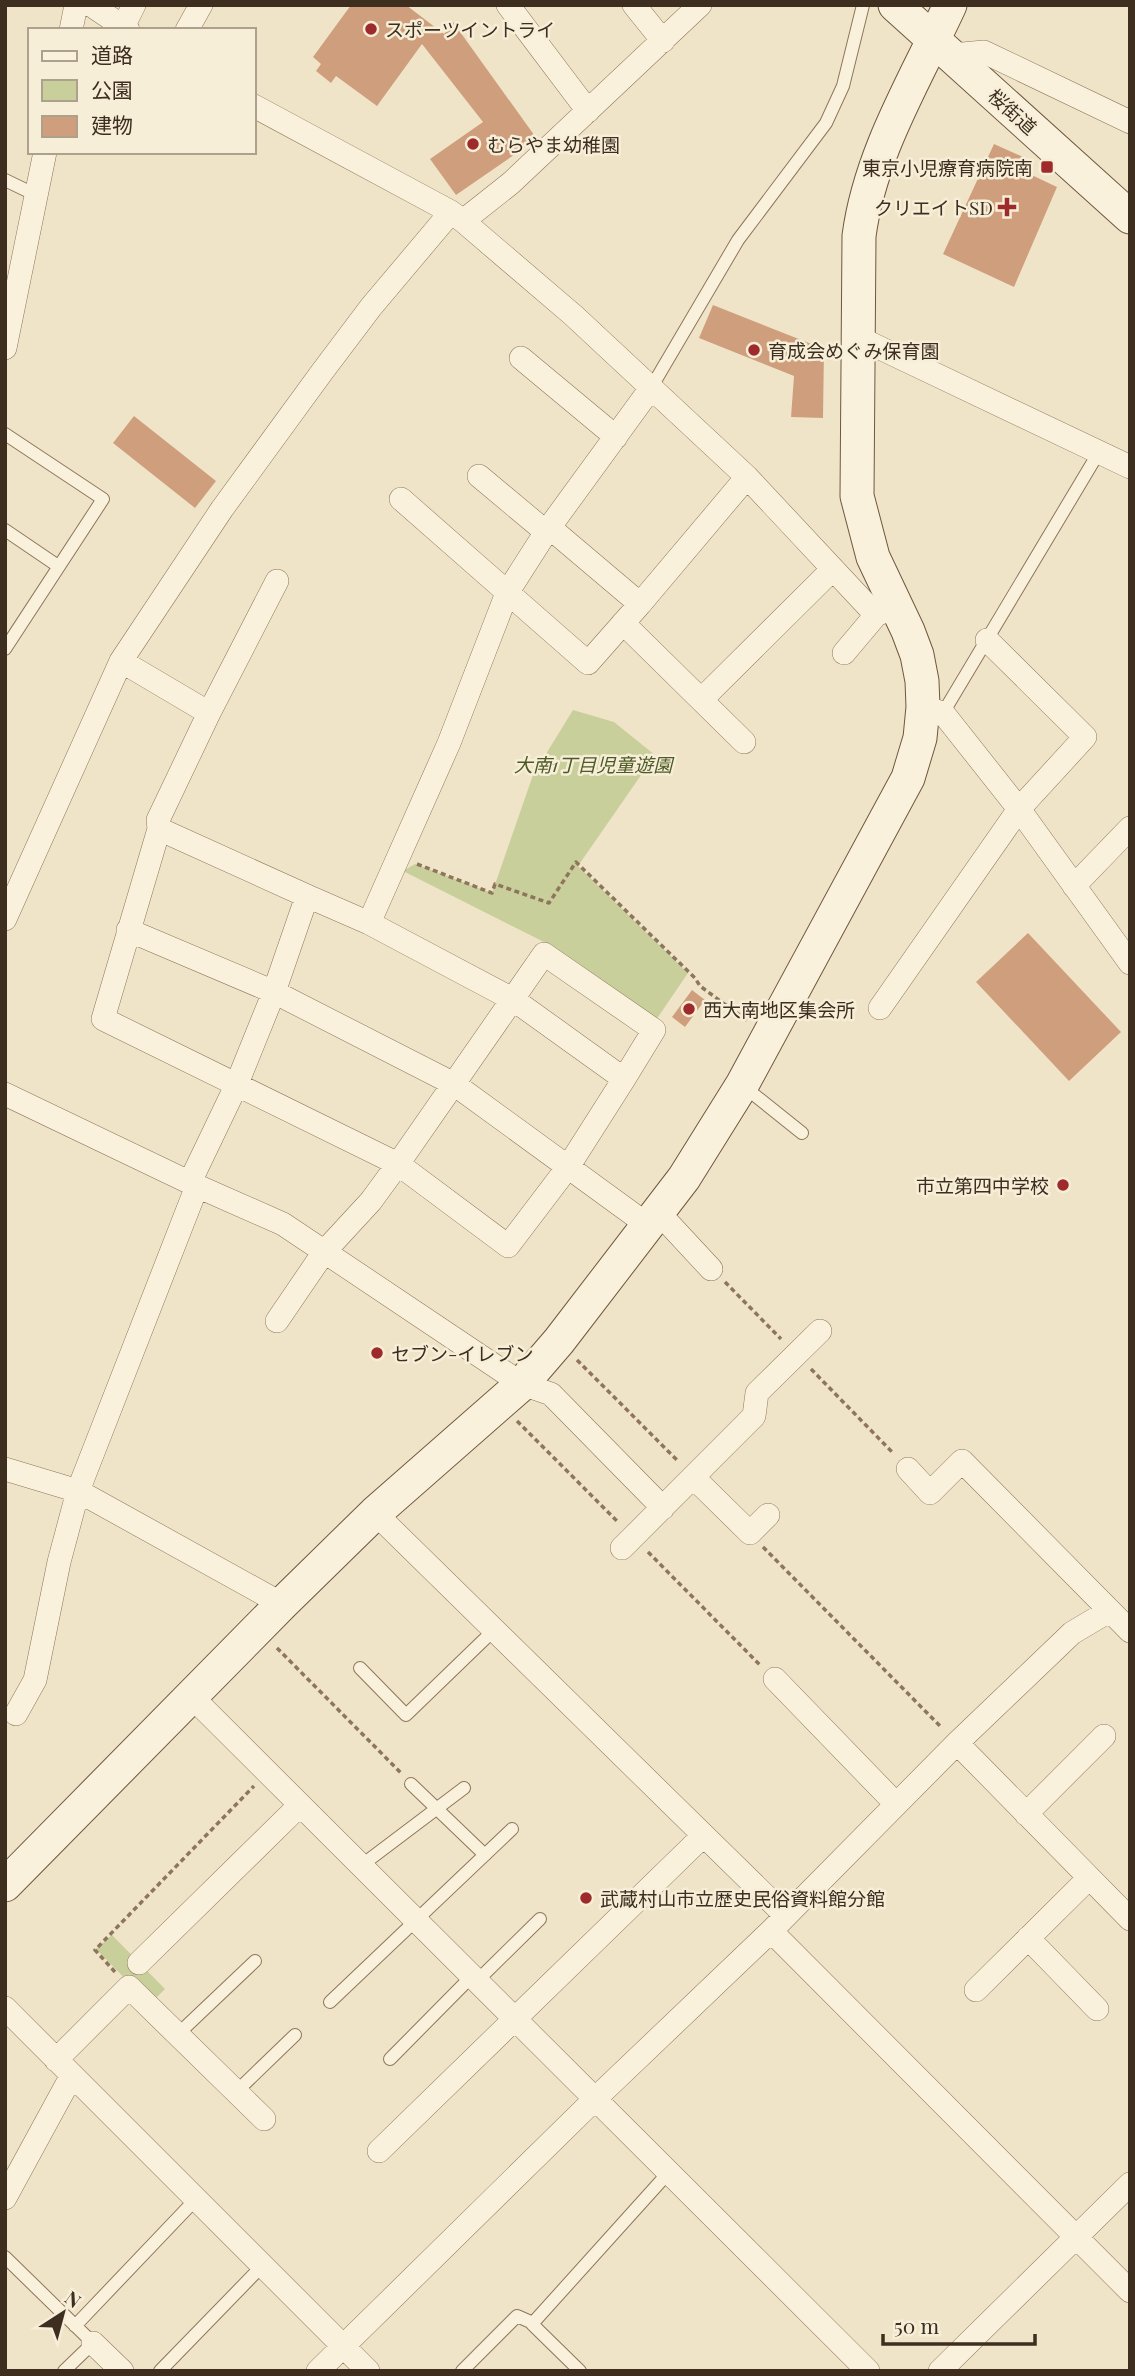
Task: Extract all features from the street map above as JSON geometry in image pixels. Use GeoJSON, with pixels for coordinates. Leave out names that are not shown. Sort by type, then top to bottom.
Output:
{"type":"FeatureCollection","features":[{"type":"Feature","properties":{"kind":"street"},"geometry":{"type":"LineString","coordinates":[[71,28],[76,5]]}},
{"type":"Feature","properties":{"kind":"street"},"geometry":{"type":"LineString","coordinates":[[91,5],[125,28],[134,5]]}},
{"type":"Feature","properties":{"kind":"street"},"geometry":{"type":"LineString","coordinates":[[188,28],[201,5]]}},
{"type":"Feature","properties":{"kind":"street"},"geometry":{"type":"LineString","coordinates":[[508,5],[588,111]]}},
{"type":"Feature","properties":{"kind":"street"},"geometry":{"type":"LineString","coordinates":[[634,5],[663,41]]}},
{"type":"Feature","properties":{"kind":"street"},"geometry":{"type":"LineString","coordinates":[[5,919],[121,661],[222,509],[322,372],[372,307],[457,217],[511,183],[700,5]]}},
{"type":"Feature","properties":{"kind":"street","name":"桜街道"},"geometry":{"type":"LineString","coordinates":[[895,5],[1130,217]]}},
{"type":"Feature","properties":{"kind":"street"},"geometry":{"type":"LineString","coordinates":[[886,610],[857,496],[859,236],[863,209],[880,152],[943,48],[950,5]]}},
{"type":"Feature","properties":{"kind":"street"},"geometry":{"type":"LineString","coordinates":[[943,48],[984,52],[1130,122]]}},
{"type":"Feature","properties":{"kind":"street"},"geometry":{"type":"LineString","coordinates":[[256,107],[457,217],[573,315],[747,477],[833,569],[886,610],[917,655],[922,681],[933,710],[1019,809],[1130,963]]}},
{"type":"Feature","properties":{"kind":"street"},"geometry":{"type":"LineString","coordinates":[[5,348],[11,281],[36,195],[45,154]]}},
{"type":"Feature","properties":{"kind":"street"},"geometry":{"type":"LineString","coordinates":[[857,337],[1130,467]]}},
{"type":"Feature","properties":{"kind":"street"},"geometry":{"type":"LineString","coordinates":[[521,358],[616,437]]}},
{"type":"Feature","properties":{"kind":"street"},"geometry":{"type":"LineString","coordinates":[[369,923],[449,743],[507,593],[547,529],[651,388]]}},
{"type":"Feature","properties":{"kind":"street"},"geometry":{"type":"LineString","coordinates":[[479,476],[640,604]]}},
{"type":"Feature","properties":{"kind":"street"},"geometry":{"type":"LineString","coordinates":[[401,499],[588,663],[747,477]]}},
{"type":"Feature","properties":{"kind":"street"},"geometry":{"type":"LineString","coordinates":[[702,699],[833,569]]}},
{"type":"Feature","properties":{"kind":"street"},"geometry":{"type":"LineString","coordinates":[[277,581],[158,820],[159,829],[103,1019],[398,1164],[508,1246],[568,1167],[654,1030],[544,954],[398,1164],[371,1201],[324,1252],[277,1321]]}},
{"type":"Feature","properties":{"kind":"street"},"geometry":{"type":"LineString","coordinates":[[844,653],[886,610]]}},
{"type":"Feature","properties":{"kind":"street"},"geometry":{"type":"LineString","coordinates":[[623,623],[744,742]]}},
{"type":"Feature","properties":{"kind":"street"},"geometry":{"type":"LineString","coordinates":[[880,1008],[1019,809],[1085,737],[987,640]]}},
{"type":"Feature","properties":{"kind":"street"},"geometry":{"type":"LineString","coordinates":[[121,661],[209,713]]}},
{"type":"Feature","properties":{"kind":"street"},"geometry":{"type":"LineString","coordinates":[[5,1885],[374,1513],[522,1384],[559,1341],[654,1220],[684,1178],[742,1085],[908,778],[920,738],[933,710]]}},
{"type":"Feature","properties":{"kind":"street"},"geometry":{"type":"LineString","coordinates":[[1074,886],[1130,828]]}},
{"type":"Feature","properties":{"kind":"street"},"geometry":{"type":"LineString","coordinates":[[159,829],[369,923],[514,1000],[624,1079]]}},
{"type":"Feature","properties":{"kind":"street"},"geometry":{"type":"LineString","coordinates":[[11,1720],[35,1680],[59,1562],[78,1491],[194,1184],[274,992],[307,896]]}},
{"type":"Feature","properties":{"kind":"street"},"geometry":{"type":"LineString","coordinates":[[128,930],[274,992],[454,1084],[568,1167],[654,1220],[711,1269]]}},
{"type":"Feature","properties":{"kind":"street"},"geometry":{"type":"LineString","coordinates":[[5,1094],[284,1224],[522,1384],[551,1394],[663,1508]]}},
{"type":"Feature","properties":{"kind":"street"},"geometry":{"type":"LineString","coordinates":[[622,1548],[754,1416],[757,1393],[820,1331]]}},
{"type":"Feature","properties":{"kind":"street"},"geometry":{"type":"LineString","coordinates":[[908,1469],[930,1493],[962,1461],[1130,1631]]}},
{"type":"Feature","properties":{"kind":"street"},"geometry":{"type":"LineString","coordinates":[[5,1469],[78,1491],[282,1604]]}},
{"type":"Feature","properties":{"kind":"street"},"geometry":{"type":"LineString","coordinates":[[693,1477],[750,1533],[768,1516]]}},
{"type":"Feature","properties":{"kind":"street"},"geometry":{"type":"LineString","coordinates":[[374,1513],[703,1836],[778,1924],[1076,2238],[1130,2291]]}},
{"type":"Feature","properties":{"kind":"street"},"geometry":{"type":"LineString","coordinates":[[318,2371],[778,1924],[957,1743],[1072,1633],[1109,1611]]}},
{"type":"Feature","properties":{"kind":"street"},"geometry":{"type":"LineString","coordinates":[[775,1679],[896,1804]]}},
{"type":"Feature","properties":{"kind":"street"},"geometry":{"type":"LineString","coordinates":[[191,1696],[868,2371]]}},
{"type":"Feature","properties":{"kind":"street"},"geometry":{"type":"LineString","coordinates":[[1026,1814],[1104,1736]]}},
{"type":"Feature","properties":{"kind":"street"},"geometry":{"type":"LineString","coordinates":[[957,1743],[1130,1919]]}},
{"type":"Feature","properties":{"kind":"street"},"geometry":{"type":"LineString","coordinates":[[139,1963],[300,1805]]}},
{"type":"Feature","properties":{"kind":"street"},"geometry":{"type":"LineString","coordinates":[[379,2151],[703,1836]]}},
{"type":"Feature","properties":{"kind":"street"},"geometry":{"type":"LineString","coordinates":[[976,1990],[1089,1878]]}},
{"type":"Feature","properties":{"kind":"street"},"geometry":{"type":"LineString","coordinates":[[1028,1938],[1097,2009]]}},
{"type":"Feature","properties":{"kind":"street"},"geometry":{"type":"LineString","coordinates":[[5,2198],[64,2068],[129,1987],[264,2119]]}},
{"type":"Feature","properties":{"kind":"street"},"geometry":{"type":"LineString","coordinates":[[5,2008],[368,2371]]}},
{"type":"Feature","properties":{"kind":"street"},"geometry":{"type":"LineString","coordinates":[[940,2371],[1130,2184]]}},
{"type":"Feature","properties":{"kind":"street"},"geometry":{"type":"LineString","coordinates":[[93,2343],[122,2371]]}},
{"type":"Feature","properties":{"kind":"lane"},"geometry":{"type":"LineString","coordinates":[[651,388],[738,240],[826,123],[843,86],[863,5]]}},
{"type":"Feature","properties":{"kind":"lane"},"geometry":{"type":"LineString","coordinates":[[5,180],[36,195]]}},
{"type":"Feature","properties":{"kind":"lane"},"geometry":{"type":"LineString","coordinates":[[5,434],[103,499],[5,649]]}},
{"type":"Feature","properties":{"kind":"lane"},"geometry":{"type":"LineString","coordinates":[[933,710],[987,640],[1099,452]]}},
{"type":"Feature","properties":{"kind":"lane"},"geometry":{"type":"LineString","coordinates":[[5,530],[58,566]]}},
{"type":"Feature","properties":{"kind":"lane"},"geometry":{"type":"LineString","coordinates":[[742,1085],[802,1133]]}},
{"type":"Feature","properties":{"kind":"lane"},"geometry":{"type":"LineString","coordinates":[[360,1668],[406,1715],[494,1631]]}},
{"type":"Feature","properties":{"kind":"lane"},"geometry":{"type":"LineString","coordinates":[[411,1784],[485,1855]]}},
{"type":"Feature","properties":{"kind":"lane"},"geometry":{"type":"LineString","coordinates":[[362,1865],[464,1788]]}},
{"type":"Feature","properties":{"kind":"lane"},"geometry":{"type":"LineString","coordinates":[[330,2002],[512,1829]]}},
{"type":"Feature","properties":{"kind":"lane"},"geometry":{"type":"LineString","coordinates":[[390,2059],[540,1919]]}},
{"type":"Feature","properties":{"kind":"lane"},"geometry":{"type":"LineString","coordinates":[[178,2034],[255,1961]]}},
{"type":"Feature","properties":{"kind":"lane"},"geometry":{"type":"LineString","coordinates":[[237,2091],[295,2035]]}},
{"type":"Feature","properties":{"kind":"lane"},"geometry":{"type":"LineString","coordinates":[[533,2323],[669,2172]]}},
{"type":"Feature","properties":{"kind":"lane"},"geometry":{"type":"LineString","coordinates":[[75,2326],[196,2200]]}},
{"type":"Feature","properties":{"kind":"lane"},"geometry":{"type":"LineString","coordinates":[[5,2257],[93,2343],[64,2371]]}},
{"type":"Feature","properties":{"kind":"lane"},"geometry":{"type":"LineString","coordinates":[[160,2371],[262,2266]]}},
{"type":"Feature","properties":{"kind":"lane"},"geometry":{"type":"LineString","coordinates":[[462,2371],[517,2316],[533,2323],[580,2371]]}},
{"type":"Feature","properties":{"kind":"path"},"geometry":{"type":"LineString","coordinates":[[397,856],[492,893],[495,884],[549,902],[576,863],[695,978],[700,986],[767,1035]]}},
{"type":"Feature","properties":{"kind":"path"},"geometry":{"type":"LineString","coordinates":[[559,1341],[693,1477]]}},
{"type":"Feature","properties":{"kind":"path"},"geometry":{"type":"LineString","coordinates":[[750,1533],[957,1743]]}},
{"type":"Feature","properties":{"kind":"path"},"geometry":{"type":"LineString","coordinates":[[258,1629],[411,1784]]}},
{"type":"Feature","properties":{"kind":"path"},"geometry":{"type":"LineString","coordinates":[[129,1987],[95,1950],[268,1772]]}},
{"type":"Feature","properties":{"kind":"green space","name":"大南1丁目児童遊園"},"geometry":{"type":"Polygon","coordinates":[[[573,710],[614,722],[655,755],[578,866],[688,973],[656,1020],[542,941],[403,871],[415,864],[492,893],[533,775],[573,710]]]}},
{"type":"Feature","properties":{"kind":"green space"},"geometry":{"type":"Polygon","coordinates":[[[112,1935],[165,1989],[150,2004],[96,1949],[112,1935]]]}},
{"type":"Feature","properties":{"kind":"building"},"geometry":{"type":"Polygon","coordinates":[[[351,5],[406,5],[444,34],[453,22],[537,139],[456,195],[430,159],[483,122],[422,44],[377,106],[336,76],[331,83],[316,71],[321,64],[313,57],[351,5]]]}},
{"type":"Feature","properties":{"kind":"building"},"geometry":{"type":"Polygon","coordinates":[[[994,144],[1023,157],[1019,169],[1057,187],[1014,287],[943,254],[994,144]]]}},
{"type":"Feature","properties":{"kind":"building"},"geometry":{"type":"Polygon","coordinates":[[[713,305],[824,349],[823,418],[791,417],[794,376],[699,338],[713,305]]]}},
{"type":"Feature","properties":{"kind":"building"},"geometry":{"type":"Polygon","coordinates":[[[134,416],[216,481],[195,508],[113,443],[134,416]]]}},
{"type":"Feature","properties":{"kind":"building"},"geometry":{"type":"Polygon","coordinates":[[[1028,933],[1121,1032],[1069,1081],[976,982],[1028,933]]]}},
{"type":"Feature","properties":{"kind":"building"},"geometry":{"type":"Polygon","coordinates":[[[692,990],[705,1000],[685,1027],[672,1017],[692,990]]]}},
{"type":"Feature","properties":{"kind":"place","name":"スポーツイントライ"},"geometry":{"type":"Point","coordinates":[371,29]}},
{"type":"Feature","properties":{"kind":"place","name":"むらやま幼稚園"},"geometry":{"type":"Point","coordinates":[473,144]}},
{"type":"Feature","properties":{"kind":"place","name":"東京小児療育病院南"},"geometry":{"type":"Point","coordinates":[1047,167]}},
{"type":"Feature","properties":{"kind":"place","name":"クリエイトSD"},"geometry":{"type":"Point","coordinates":[1007,207]}},
{"type":"Feature","properties":{"kind":"place","name":"育成会めぐみ保育園"},"geometry":{"type":"Point","coordinates":[754,350]}},
{"type":"Feature","properties":{"kind":"place","name":"西大南地区集会所"},"geometry":{"type":"Point","coordinates":[689,1009]}},
{"type":"Feature","properties":{"kind":"place","name":"市立第四中学校"},"geometry":{"type":"Point","coordinates":[1063,1185]}},
{"type":"Feature","properties":{"kind":"place","name":"セブン-イレブン"},"geometry":{"type":"Point","coordinates":[377,1353]}},
{"type":"Feature","properties":{"kind":"place","name":"武蔵村山市立歴史民俗資料館分館"},"geometry":{"type":"Point","coordinates":[586,1898]}}]}
